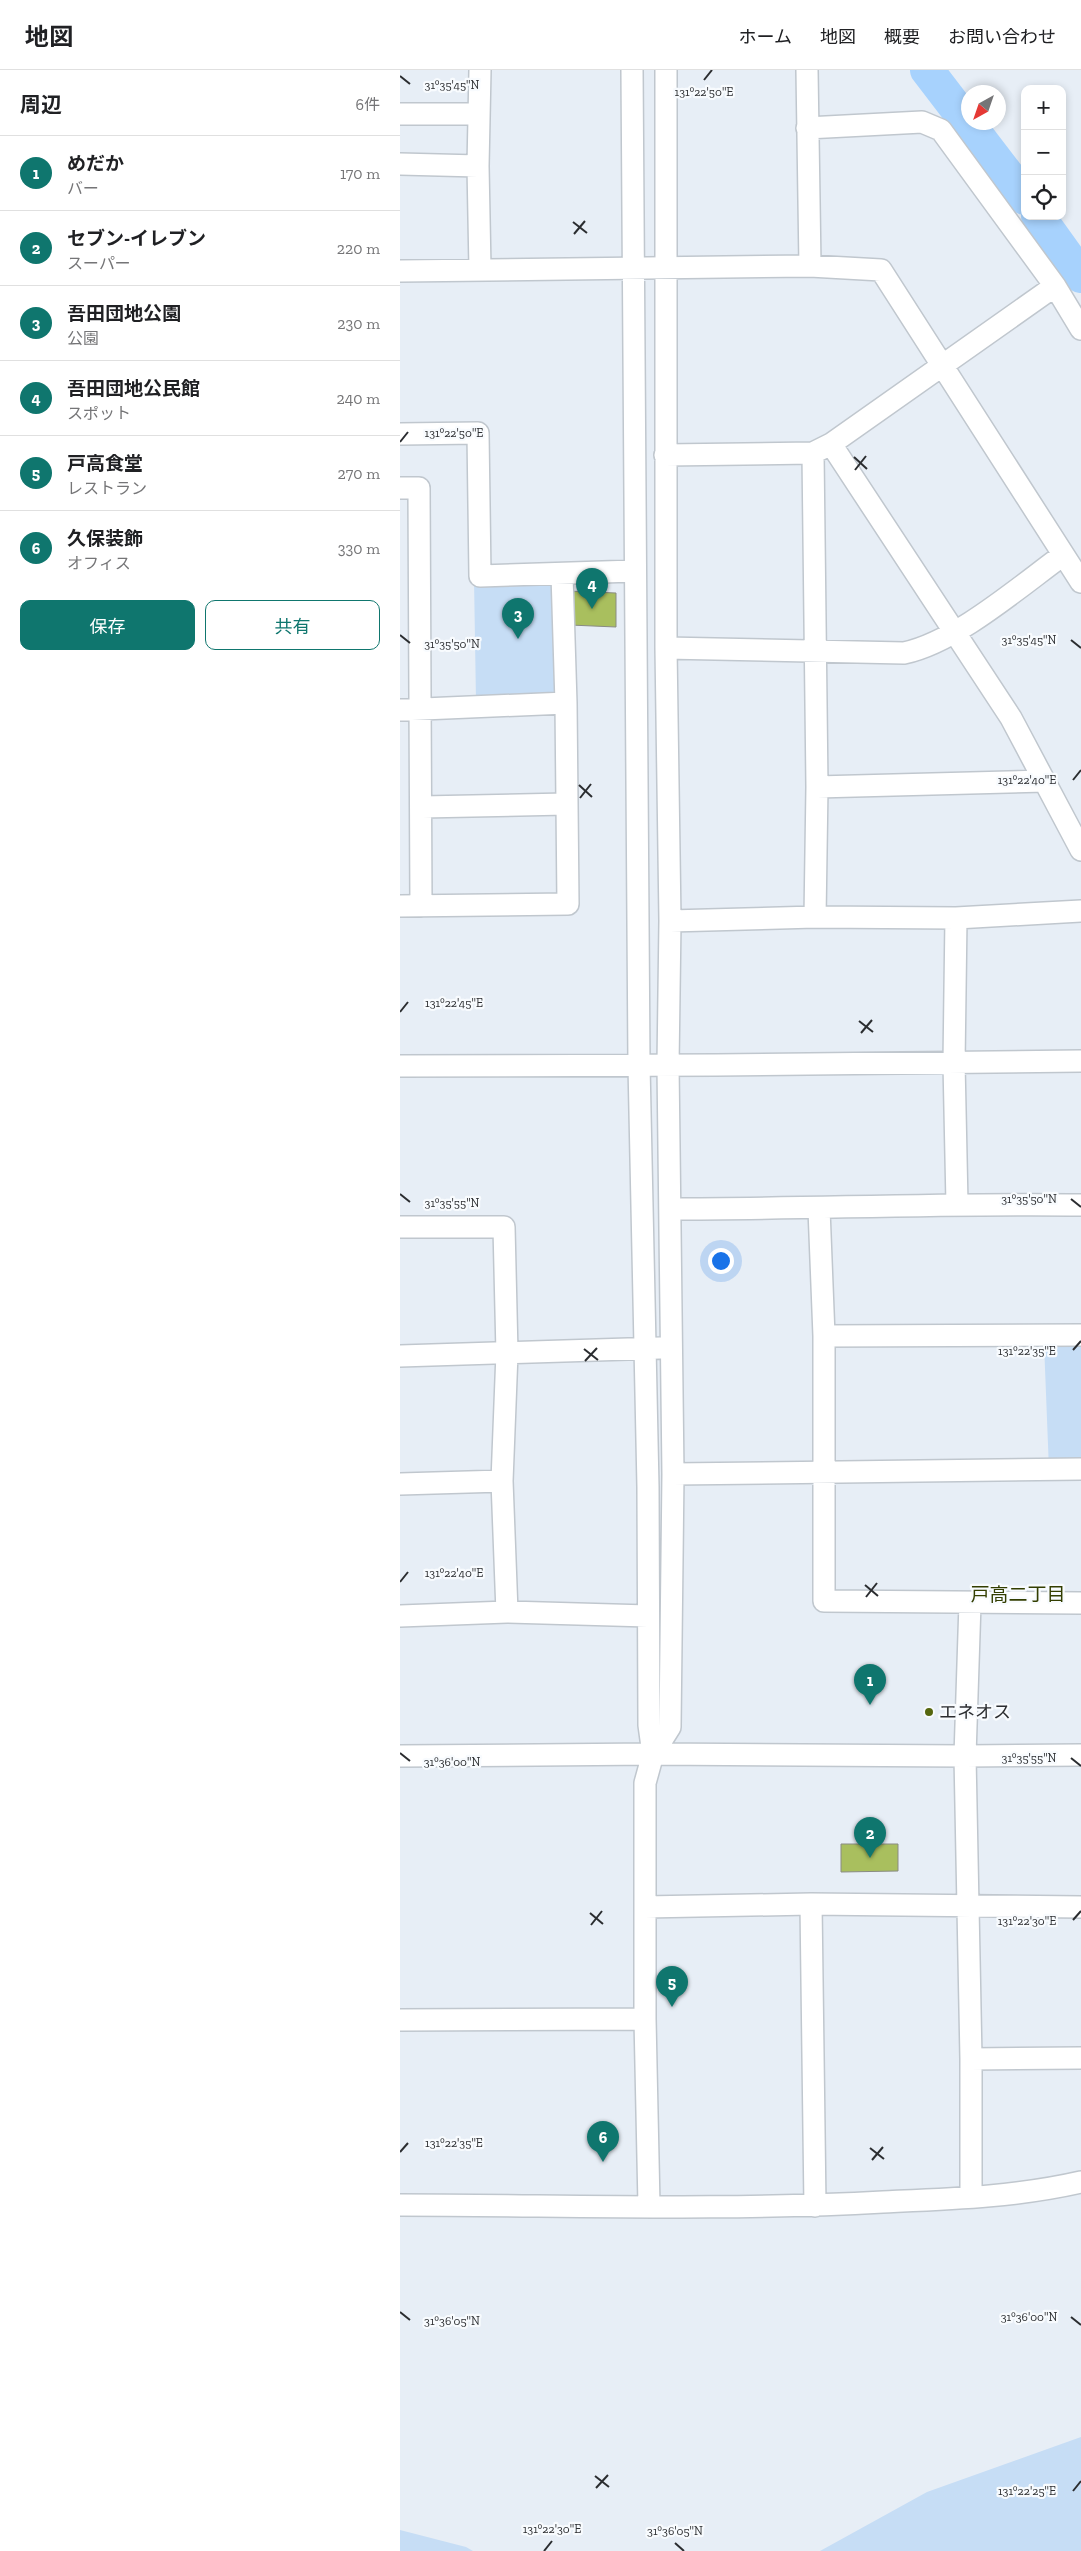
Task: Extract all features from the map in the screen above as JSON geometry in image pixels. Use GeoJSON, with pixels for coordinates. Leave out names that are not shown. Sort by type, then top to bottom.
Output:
{"type":"FeatureCollection","features":[{"type":"Feature","properties":{"kind":"street"},"geometry":{"type":"LineString","coordinates":[[480,70],[478,114],[480,269]]}},
{"type":"Feature","properties":{"kind":"street"},"geometry":{"type":"LineString","coordinates":[[632,70],[634,571],[639,1066],[645,1349],[649,1726],[653,1754]]}},
{"type":"Feature","properties":{"kind":"street"},"geometry":{"type":"LineString","coordinates":[[649,2206],[645,1783],[653,1754],[670,1727],[674,1474],[668,1065],[670,921],[665,455],[666,70]]}},
{"type":"Feature","properties":{"kind":"street"},"geometry":{"type":"LineString","coordinates":[[807,70],[810,266]]}},
{"type":"Feature","properties":{"kind":"street"},"geometry":{"type":"LineString","coordinates":[[400,114],[478,114]]}},
{"type":"Feature","properties":{"kind":"street"},"geometry":{"type":"LineString","coordinates":[[807,128],[922,122],[941,130],[1055,286],[1081,329]]}},
{"type":"Feature","properties":{"kind":"street"},"geometry":{"type":"LineString","coordinates":[[400,164],[478,166]]}},
{"type":"Feature","properties":{"kind":"street"},"geometry":{"type":"LineString","coordinates":[[400,271],[810,266],[881,270],[1081,582]]}},
{"type":"Feature","properties":{"kind":"street"},"geometry":{"type":"LineString","coordinates":[[665,455],[822,449],[1055,286]]}},
{"type":"Feature","properties":{"kind":"street"},"geometry":{"type":"LineString","coordinates":[[400,434],[478,433],[480,576],[634,571]]}},
{"type":"Feature","properties":{"kind":"street"},"geometry":{"type":"LineString","coordinates":[[822,449],[955,632],[1011,718],[1081,850]]}},
{"type":"Feature","properties":{"kind":"street"},"geometry":{"type":"LineString","coordinates":[[815,917],[817,787],[815,652],[822,449]]}},
{"type":"Feature","properties":{"kind":"street"},"geometry":{"type":"LineString","coordinates":[[400,488],[419,488],[410,710],[422,808],[421,906]]}},
{"type":"Feature","properties":{"kind":"street"},"geometry":{"type":"LineString","coordinates":[[666,648],[904,653],[925,648],[955,632],[1063,555]]}},
{"type":"Feature","properties":{"kind":"street"},"geometry":{"type":"LineString","coordinates":[[400,906],[568,904],[566,703],[562,574]]}},
{"type":"Feature","properties":{"kind":"street"},"geometry":{"type":"LineString","coordinates":[[410,710],[566,703]]}},
{"type":"Feature","properties":{"kind":"street"},"geometry":{"type":"LineString","coordinates":[[817,787],[1045,781]]}},
{"type":"Feature","properties":{"kind":"street"},"geometry":{"type":"LineString","coordinates":[[422,808],[566,804]]}},
{"type":"Feature","properties":{"kind":"street"},"geometry":{"type":"LineString","coordinates":[[670,921],[815,917],[956,918],[1081,911]]}},
{"type":"Feature","properties":{"kind":"street"},"geometry":{"type":"LineString","coordinates":[[956,918],[954,1063],[957,1204]]}},
{"type":"Feature","properties":{"kind":"street"},"geometry":{"type":"LineString","coordinates":[[400,1066],[639,1066],[1081,1061]]}},
{"type":"Feature","properties":{"kind":"street"},"geometry":{"type":"LineString","coordinates":[[670,1209],[819,1209],[957,1204],[1081,1205]]}},
{"type":"Feature","properties":{"kind":"street"},"geometry":{"type":"LineString","coordinates":[[819,1209],[824,1336],[824,1601],[1081,1603]]}},
{"type":"Feature","properties":{"kind":"street"},"geometry":{"type":"LineString","coordinates":[[400,1227],[504,1226],[507,1353],[502,1481],[507,1612]]}},
{"type":"Feature","properties":{"kind":"street"},"geometry":{"type":"LineString","coordinates":[[824,1336],[1081,1335]]}},
{"type":"Feature","properties":{"kind":"street"},"geometry":{"type":"LineString","coordinates":[[400,1356],[672,1347]]}},
{"type":"Feature","properties":{"kind":"street"},"geometry":{"type":"LineString","coordinates":[[674,1474],[1081,1469]]}},
{"type":"Feature","properties":{"kind":"street"},"geometry":{"type":"LineString","coordinates":[[400,1484],[502,1481]]}},
{"type":"Feature","properties":{"kind":"street"},"geometry":{"type":"LineString","coordinates":[[970,1603],[965,1756],[972,2059],[971,2197]]}},
{"type":"Feature","properties":{"kind":"street"},"geometry":{"type":"LineString","coordinates":[[400,1616],[507,1612],[648,1616]]}},
{"type":"Feature","properties":{"kind":"street"},"geometry":{"type":"LineString","coordinates":[[400,1756],[653,1754],[1081,1755]]}},
{"type":"Feature","properties":{"kind":"street"},"geometry":{"type":"LineString","coordinates":[[645,1907],[811,1904],[967,1904],[1081,1907]]}},
{"type":"Feature","properties":{"kind":"street"},"geometry":{"type":"LineString","coordinates":[[811,1904],[815,2206]]}},
{"type":"Feature","properties":{"kind":"street"},"geometry":{"type":"LineString","coordinates":[[400,2020],[646,2019]]}},
{"type":"Feature","properties":{"kind":"street"},"geometry":{"type":"LineString","coordinates":[[972,2059],[1081,2058]]}},
{"type":"Feature","properties":{"kind":"street"},"geometry":{"type":"LineString","coordinates":[[400,2205],[734,2208],[815,2206],[1042,2191],[1081,2182]]}},
{"type":"Feature","properties":{"kind":"shaded area"},"geometry":{"type":"Polygon","coordinates":[[[474,579],[563,579],[560,699],[476,701],[474,579]]]}},
{"type":"Feature","properties":{"kind":"shaded area"},"geometry":{"type":"Polygon","coordinates":[[[1044,1343],[1081,1343],[1081,1469],[1049,1470],[1044,1343]]]}},
{"type":"Feature","properties":{"kind":"shaded area"},"geometry":{"type":"Polygon","coordinates":[[[1081,2437],[1081,2551],[820,2551],[927,2492],[1081,2437]]]}},
{"type":"Feature","properties":{"kind":"shaded area"},"geometry":{"type":"Polygon","coordinates":[[[400,2530],[466,2547],[473,2551],[400,2551],[400,2530]]]}},
{"type":"Feature","properties":{"kind":"building"},"geometry":{"type":"Polygon","coordinates":[[[568,591],[616,593],[616,627],[570,625],[568,591]]]}},
{"type":"Feature","properties":{"kind":"building"},"geometry":{"type":"Polygon","coordinates":[[[841,1844],[898,1844],[898,1871],[841,1872],[841,1844]]]}},
{"type":"Feature","properties":{"kind":"waterway"},"geometry":{"type":"LineString","coordinates":[[927,70],[1021,193]]}},
{"type":"Feature","properties":{"kind":"waterway"},"geometry":{"type":"LineString","coordinates":[[1041,220],[1081,276]]}},
{"type":"Feature","properties":{"kind":"place","name":"吾田団地公民館"},"geometry":{"type":"Point","coordinates":[592,609]}},
{"type":"Feature","properties":{"kind":"place","name":"吾田団地公園"},"geometry":{"type":"Point","coordinates":[518,639]}},
{"type":"Feature","properties":{"kind":"place","name":"めだか"},"geometry":{"type":"Point","coordinates":[870,1705]}},
{"type":"Feature","properties":{"kind":"place","name":"エネオス"},"geometry":{"type":"Point","coordinates":[929,1712]}},
{"type":"Feature","properties":{"kind":"place","name":"セブン-イレブン"},"geometry":{"type":"Point","coordinates":[870,1858]}},
{"type":"Feature","properties":{"kind":"place","name":"戸高食堂"},"geometry":{"type":"Point","coordinates":[672,2007]}},
{"type":"Feature","properties":{"kind":"place","name":"久保装飾"},"geometry":{"type":"Point","coordinates":[603,2162]}},
{"type":"Feature","properties":{"kind":"district","name":"戸高二丁目"},"geometry":{"type":"Point","coordinates":[1018,1594]}}]}
